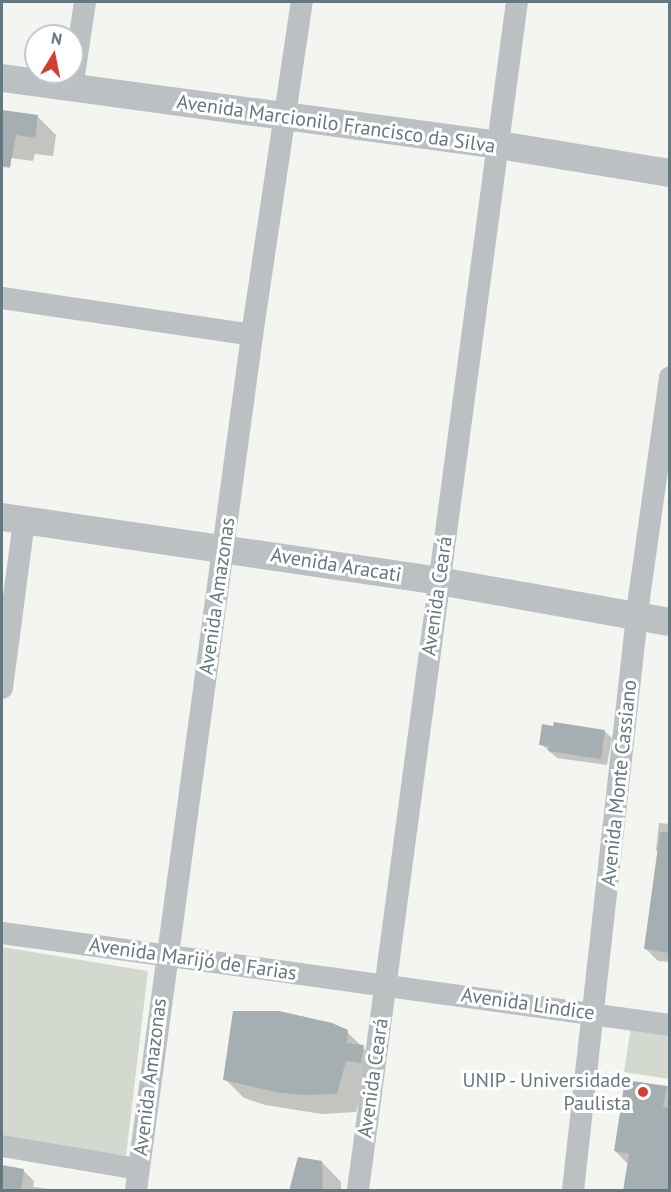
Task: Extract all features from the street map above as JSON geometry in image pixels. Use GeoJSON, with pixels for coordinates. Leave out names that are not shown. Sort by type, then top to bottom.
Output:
{"type":"FeatureCollection","features":[{"type":"Feature","properties":{"kind":"street"},"geometry":{"type":"LineString","coordinates":[[72,88],[85,2]]}},
{"type":"Feature","properties":{"kind":"street","name":"Avenida Amazonas"},"geometry":{"type":"LineString","coordinates":[[137,1180],[252,335],[302,2]]}},
{"type":"Feature","properties":{"kind":"street","name":"Avenida Ceará"},"geometry":{"type":"LineString","coordinates":[[358,1191],[517,2]]}},
{"type":"Feature","properties":{"kind":"street","name":"Avenida Marcionilo Francisco da Silva"},"geometry":{"type":"LineString","coordinates":[[2,78],[499,145],[669,173]]}},
{"type":"Feature","properties":{"kind":"street"},"geometry":{"type":"LineString","coordinates":[[2,298],[252,335]]}},
{"type":"Feature","properties":{"kind":"street","name":"Avenida Monte Cassiano"},"geometry":{"type":"LineString","coordinates":[[573,1191],[637,617],[669,377]]}},
{"type":"Feature","properties":{"kind":"street"},"geometry":{"type":"LineString","coordinates":[[2,688],[13,518]]}},
{"type":"Feature","properties":{"kind":"street","name":"Avenida Aracati"},"geometry":{"type":"LineString","coordinates":[[13,518],[439,581],[669,622]]}},
{"type":"Feature","properties":{"kind":"street","name":"Avenida Marijó de Farias"},"geometry":{"type":"LineString","coordinates":[[2,933],[386,985]]}},
{"type":"Feature","properties":{"kind":"street","name":"Avenida Lindice"},"geometry":{"type":"LineString","coordinates":[[386,985],[669,1025]]}},
{"type":"Feature","properties":{"kind":"street"},"geometry":{"type":"LineString","coordinates":[[2,1146],[137,1180]]}},
{"type":"Feature","properties":{"kind":"shaded area"},"geometry":{"type":"Polygon","coordinates":[[[2,947],[148,971],[126,1156],[2,1136],[2,947]]]}},
{"type":"Feature","properties":{"kind":"shaded area"},"geometry":{"type":"Polygon","coordinates":[[[631,1026],[669,1032],[669,1079],[624,1072],[631,1026]]]}},
{"type":"Feature","properties":{"kind":"building"},"geometry":{"type":"Polygon","coordinates":[[[2,110],[38,115],[35,138],[16,135],[10,167],[2,166],[2,110]]]}},
{"type":"Feature","properties":{"kind":"building"},"geometry":{"type":"Polygon","coordinates":[[[554,722],[605,730],[601,759],[548,751],[549,746],[539,745],[542,724],[553,726],[554,722]]]}},
{"type":"Feature","properties":{"kind":"building"},"geometry":{"type":"Polygon","coordinates":[[[660,832],[669,832],[669,953],[644,949],[660,832]]]}},
{"type":"Feature","properties":{"kind":"building"},"geometry":{"type":"Polygon","coordinates":[[[233,1011],[279,1011],[332,1023],[348,1030],[347,1043],[364,1045],[361,1063],[346,1061],[337,1094],[302,1095],[276,1092],[223,1080],[233,1011]]]}},
{"type":"Feature","properties":{"kind":"building"},"geometry":{"type":"Polygon","coordinates":[[[625,1080],[667,1086],[663,1107],[669,1108],[669,1191],[623,1191],[629,1154],[614,1151],[625,1080]]]}},
{"type":"Feature","properties":{"kind":"building"},"geometry":{"type":"Polygon","coordinates":[[[298,1157],[322,1161],[323,1191],[289,1191],[298,1157]]]}},
{"type":"Feature","properties":{"kind":"building"},"geometry":{"type":"Polygon","coordinates":[[[2,1165],[24,1169],[21,1191],[2,1191],[2,1165]]]}},
{"type":"Feature","properties":{"kind":"place","name":"UNIP - Universidade Paulista"},"geometry":{"type":"Point","coordinates":[643,1092]}}]}
